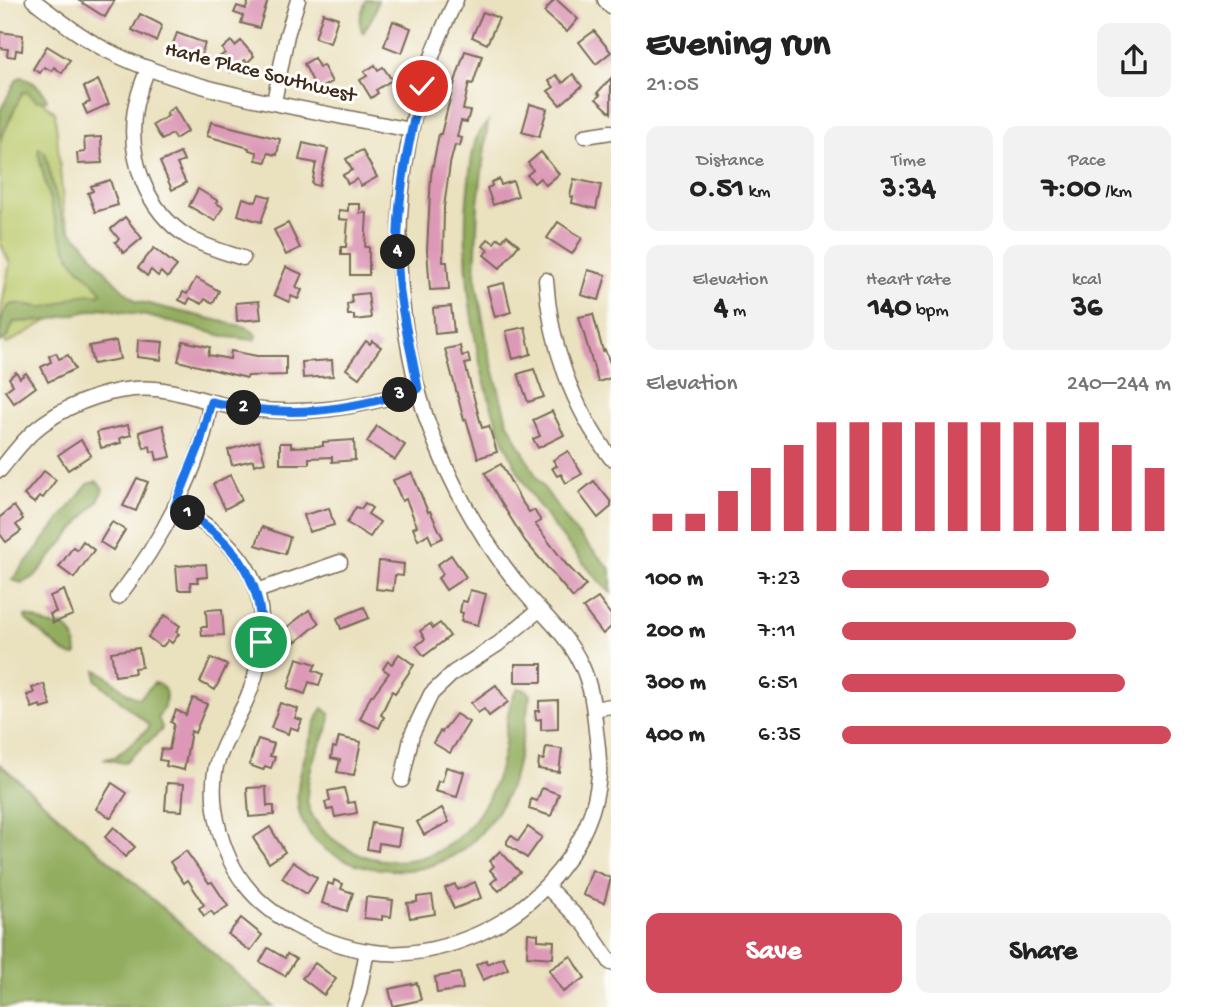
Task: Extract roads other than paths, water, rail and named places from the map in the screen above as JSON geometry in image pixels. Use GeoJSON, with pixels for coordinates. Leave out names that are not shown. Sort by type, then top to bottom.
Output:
{"type":"FeatureCollection","features":[{"type":"Feature","properties":{"kind":"street","name":"Harle Place Southwest"},"geometry":{"type":"LineString","coordinates":[[33,0],[92,42],[148,68],[201,85],[411,131]]}},
{"type":"Feature","properties":{"kind":"street"},"geometry":{"type":"LineString","coordinates":[[274,102],[287,35],[298,0]]}},
{"type":"Feature","properties":{"kind":"street"},"geometry":{"type":"LineString","coordinates":[[175,506],[195,517],[219,536],[240,560],[257,591],[261,631],[256,673],[246,701],[223,746],[213,780],[219,838],[238,876],[258,900],[318,937],[392,955],[466,939],[506,920],[524,907],[546,886],[572,853],[579,839],[597,790],[598,754],[594,709],[586,675],[567,640],[505,567],[468,511],[448,470],[418,389],[399,282],[399,214],[411,131],[427,70],[456,0]]}},
{"type":"Feature","properties":{"kind":"street"},"geometry":{"type":"LineString","coordinates":[[605,0],[611,7]]}},
{"type":"Feature","properties":{"kind":"street"},"geometry":{"type":"LineString","coordinates":[[148,68],[137,99],[133,130],[134,151],[147,191],[165,218],[187,237],[218,251],[243,258]]}},
{"type":"Feature","properties":{"kind":"street"},"geometry":{"type":"LineString","coordinates":[[585,136],[611,132]]}},
{"type":"Feature","properties":{"kind":"street"},"geometry":{"type":"LineString","coordinates":[[546,280],[552,330],[561,362],[582,415],[611,458]]}},
{"type":"Feature","properties":{"kind":"street"},"geometry":{"type":"LineString","coordinates":[[0,470],[43,424],[73,406],[121,392],[155,389],[237,407],[312,411],[348,408],[418,389]]}},
{"type":"Feature","properties":{"kind":"street"},"geometry":{"type":"LineString","coordinates":[[117,597],[144,564],[175,506],[199,446],[211,402]]}},
{"type":"Feature","properties":{"kind":"street"},"geometry":{"type":"LineString","coordinates":[[257,591],[340,562]]}},
{"type":"Feature","properties":{"kind":"street"},"geometry":{"type":"LineString","coordinates":[[401,780],[412,734],[430,694],[453,673],[498,644],[539,610]]}},
{"type":"Feature","properties":{"kind":"street"},"geometry":{"type":"LineString","coordinates":[[594,709],[611,706]]}},
{"type":"Feature","properties":{"kind":"street"},"geometry":{"type":"LineString","coordinates":[[546,886],[585,925],[611,963]]}},
{"type":"Feature","properties":{"kind":"street"},"geometry":{"type":"LineString","coordinates":[[354,1007],[367,951]]}}]}
